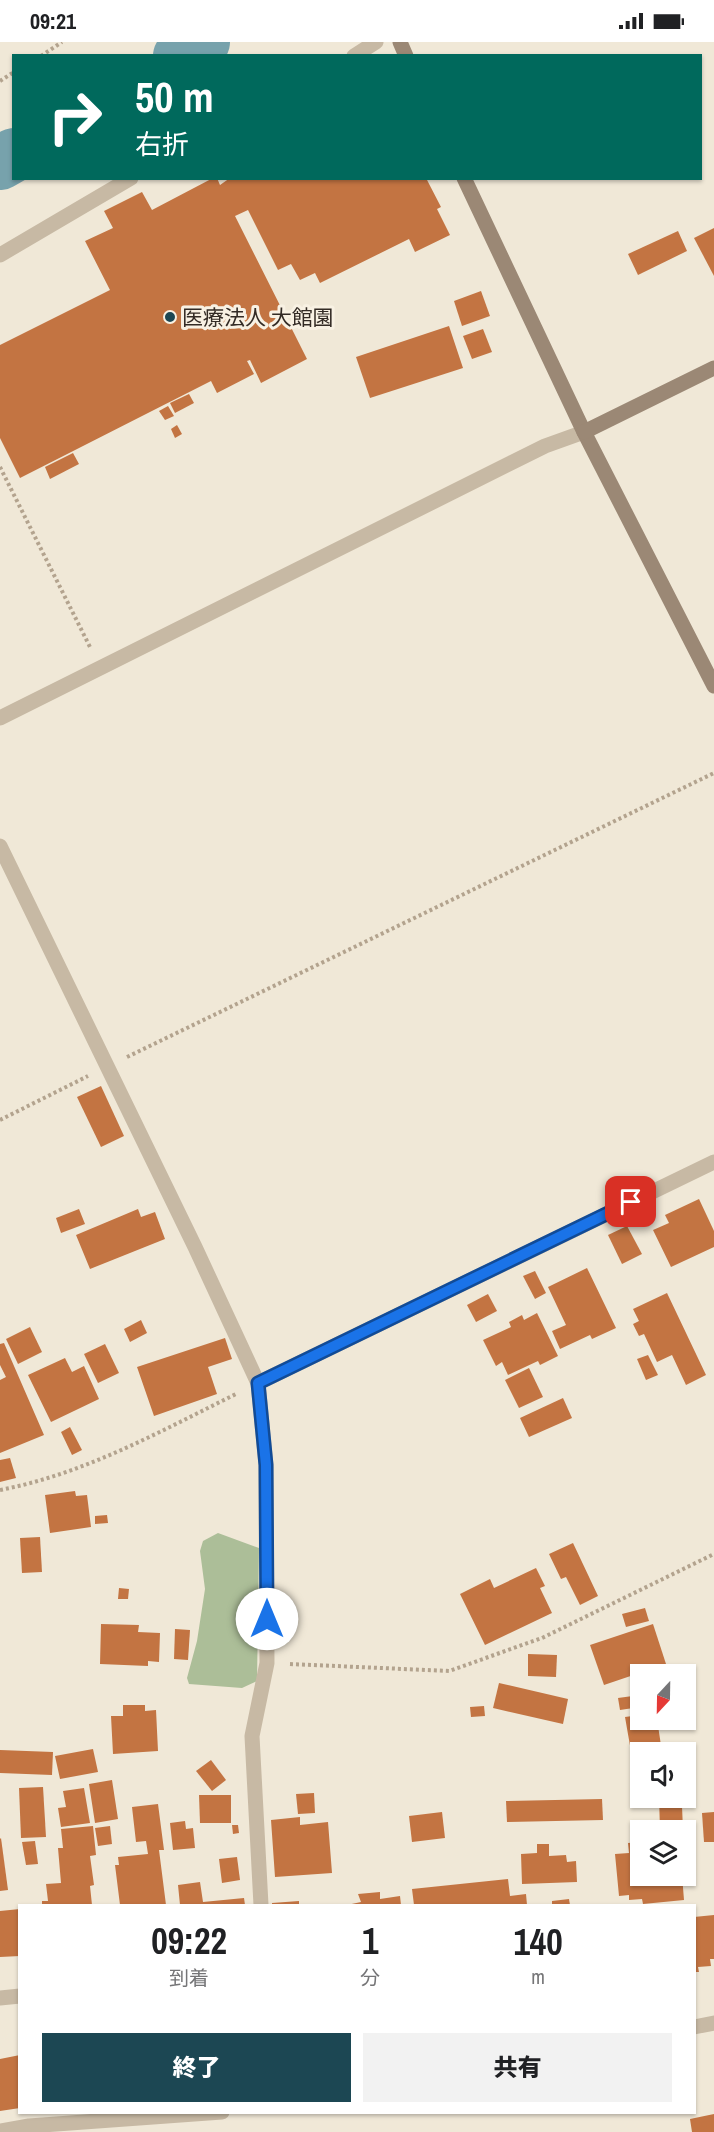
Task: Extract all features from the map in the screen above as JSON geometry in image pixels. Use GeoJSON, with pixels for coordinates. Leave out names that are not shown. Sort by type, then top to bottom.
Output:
{"type":"FeatureCollection","features":[{"type":"Feature","properties":{"kind":"street"},"geometry":{"type":"LineString","coordinates":[[357,54],[376,42]]}},
{"type":"Feature","properties":{"kind":"street"},"geometry":{"type":"LineString","coordinates":[[0,255],[128,180]]}},
{"type":"Feature","properties":{"kind":"street"},"geometry":{"type":"LineString","coordinates":[[465,180],[584,432],[714,686]]}},
{"type":"Feature","properties":{"kind":"street"},"geometry":{"type":"LineString","coordinates":[[0,718],[545,446],[584,432],[714,368]]}},
{"type":"Feature","properties":{"kind":"street"},"geometry":{"type":"LineString","coordinates":[[0,846],[258,1383],[266,1465],[267,1663],[252,1736],[261,1904]]}},
{"type":"Feature","properties":{"kind":"street"},"geometry":{"type":"LineString","coordinates":[[258,1383],[714,1162]]}},
{"type":"Feature","properties":{"kind":"street"},"geometry":{"type":"LineString","coordinates":[[0,1998],[18,1996]]}},
{"type":"Feature","properties":{"kind":"street"},"geometry":{"type":"LineString","coordinates":[[696,2027],[714,2024]]}},
{"type":"Feature","properties":{"kind":"street"},"geometry":{"type":"LineString","coordinates":[[0,2132],[29,2126],[194,2114]]}},
{"type":"Feature","properties":{"kind":"path"},"geometry":{"type":"LineString","coordinates":[[44,54],[62,42]]}},
{"type":"Feature","properties":{"kind":"path"},"geometry":{"type":"LineString","coordinates":[[0,467],[100,668]]}},
{"type":"Feature","properties":{"kind":"path"},"geometry":{"type":"LineString","coordinates":[[0,1120],[714,773]]}},
{"type":"Feature","properties":{"kind":"path"},"geometry":{"type":"LineString","coordinates":[[0,1490],[28,1485],[108,1457],[258,1383]]}},
{"type":"Feature","properties":{"kind":"path"},"geometry":{"type":"LineString","coordinates":[[267,1663],[449,1671],[542,1638],[714,1554]]}},
{"type":"Feature","properties":{"kind":"green space"},"geometry":{"type":"Polygon","coordinates":[[[218,1533],[259,1548],[257,1681],[242,1688],[189,1684],[187,1678],[197,1641],[205,1589],[200,1551],[203,1541],[218,1533]]]}},
{"type":"Feature","properties":{"kind":"building","name":"医療法人 大館園"},"geometry":{"type":"Polygon","coordinates":[[[209,180],[218,180],[220,185],[227,180],[427,180],[441,207],[437,209],[450,235],[415,252],[409,239],[320,283],[315,273],[300,280],[291,264],[278,270],[248,210],[235,216],[307,359],[261,383],[250,360],[247,361],[254,374],[217,393],[211,381],[20,478],[0,438],[0,345],[110,290],[85,241],[113,228],[104,211],[142,192],[152,210],[209,180]]]}},
{"type":"Feature","properties":{"kind":"building"},"geometry":{"type":"Polygon","coordinates":[[[714,228],[714,276],[694,238],[714,228]]]}},
{"type":"Feature","properties":{"kind":"building"},"geometry":{"type":"Polygon","coordinates":[[[678,231],[687,251],[638,275],[628,254],[678,231]]]}},
{"type":"Feature","properties":{"kind":"building"},"geometry":{"type":"Polygon","coordinates":[[[481,291],[490,316],[462,326],[454,301],[481,291]]]}},
{"type":"Feature","properties":{"kind":"building"},"geometry":{"type":"Polygon","coordinates":[[[449,326],[463,368],[370,398],[356,357],[449,326]]]}},
{"type":"Feature","properties":{"kind":"building"},"geometry":{"type":"Polygon","coordinates":[[[483,329],[492,352],[472,359],[463,336],[483,329]]]}},
{"type":"Feature","properties":{"kind":"building"},"geometry":{"type":"Polygon","coordinates":[[[189,394],[194,403],[175,413],[170,403],[189,394]]]}},
{"type":"Feature","properties":{"kind":"building"},"geometry":{"type":"Polygon","coordinates":[[[168,406],[174,416],[165,420],[159,411],[168,406]]]}},
{"type":"Feature","properties":{"kind":"building"},"geometry":{"type":"Polygon","coordinates":[[[177,425],[182,434],[175,438],[171,429],[177,425]]]}},
{"type":"Feature","properties":{"kind":"building"},"geometry":{"type":"Polygon","coordinates":[[[73,453],[79,464],[50,479],[45,467],[73,453]]]}},
{"type":"Feature","properties":{"kind":"building"},"geometry":{"type":"Polygon","coordinates":[[[101,1086],[124,1136],[101,1147],[77,1097],[101,1086]]]}},
{"type":"Feature","properties":{"kind":"building"},"geometry":{"type":"Polygon","coordinates":[[[699,1199],[714,1231],[714,1247],[671,1267],[653,1230],[669,1223],[665,1215],[699,1199]]]}},
{"type":"Feature","properties":{"kind":"building"},"geometry":{"type":"Polygon","coordinates":[[[79,1209],[85,1224],[61,1233],[56,1218],[79,1209]]]}},
{"type":"Feature","properties":{"kind":"building"},"geometry":{"type":"Polygon","coordinates":[[[138,1209],[141,1217],[155,1212],[165,1239],[90,1269],[76,1235],[138,1209]]]}},
{"type":"Feature","properties":{"kind":"building"},"geometry":{"type":"Polygon","coordinates":[[[627,1226],[642,1254],[622,1264],[608,1235],[627,1226]]]}},
{"type":"Feature","properties":{"kind":"building"},"geometry":{"type":"Polygon","coordinates":[[[587,1268],[616,1328],[592,1339],[590,1335],[560,1349],[552,1331],[566,1325],[548,1287],[587,1268]]]}},
{"type":"Feature","properties":{"kind":"building"},"geometry":{"type":"Polygon","coordinates":[[[535,1271],[546,1293],[535,1299],[523,1276],[535,1271]]]}},
{"type":"Feature","properties":{"kind":"building"},"geometry":{"type":"Polygon","coordinates":[[[667,1293],[706,1375],[686,1385],[672,1355],[657,1362],[644,1334],[639,1336],[633,1324],[639,1321],[633,1309],[667,1293]]]}},
{"type":"Feature","properties":{"kind":"building"},"geometry":{"type":"Polygon","coordinates":[[[488,1294],[497,1311],[476,1322],[467,1305],[488,1294]]]}},
{"type":"Feature","properties":{"kind":"building"},"geometry":{"type":"Polygon","coordinates":[[[537,1313],[558,1356],[540,1365],[538,1361],[508,1375],[502,1362],[496,1366],[483,1340],[511,1327],[509,1322],[522,1315],[524,1320],[537,1313]]]}},
{"type":"Feature","properties":{"kind":"building"},"geometry":{"type":"Polygon","coordinates":[[[141,1320],[147,1333],[130,1342],[124,1329],[141,1320]]]}},
{"type":"Feature","properties":{"kind":"building"},"geometry":{"type":"Polygon","coordinates":[[[30,1327],[42,1352],[18,1364],[6,1339],[30,1327]]]}},
{"type":"Feature","properties":{"kind":"building"},"geometry":{"type":"Polygon","coordinates":[[[225,1338],[232,1359],[208,1367],[217,1394],[154,1416],[137,1367],[225,1338]]]}},
{"type":"Feature","properties":{"kind":"building"},"geometry":{"type":"Polygon","coordinates":[[[4,1343],[44,1435],[0,1453],[0,1380],[6,1377],[0,1365],[0,1344],[4,1343]]]}},
{"type":"Feature","properties":{"kind":"building"},"geometry":{"type":"Polygon","coordinates":[[[105,1344],[119,1373],[98,1383],[84,1354],[105,1344]]]}},
{"type":"Feature","properties":{"kind":"building"},"geometry":{"type":"Polygon","coordinates":[[[648,1355],[658,1375],[646,1380],[637,1359],[648,1355]]]}},
{"type":"Feature","properties":{"kind":"building"},"geometry":{"type":"Polygon","coordinates":[[[65,1358],[72,1372],[84,1366],[99,1399],[51,1422],[28,1375],[65,1358]]]}},
{"type":"Feature","properties":{"kind":"building"},"geometry":{"type":"Polygon","coordinates":[[[529,1368],[543,1397],[519,1408],[505,1380],[529,1368]]]}},
{"type":"Feature","properties":{"kind":"building"},"geometry":{"type":"Polygon","coordinates":[[[563,1398],[572,1418],[529,1437],[520,1418],[563,1398]]]}},
{"type":"Feature","properties":{"kind":"building"},"geometry":{"type":"Polygon","coordinates":[[[70,1427],[82,1450],[72,1455],[61,1432],[70,1427]]]}},
{"type":"Feature","properties":{"kind":"building"},"geometry":{"type":"Polygon","coordinates":[[[10,1458],[16,1478],[0,1482],[0,1460],[10,1458]]]}},
{"type":"Feature","properties":{"kind":"building"},"geometry":{"type":"Polygon","coordinates":[[[75,1491],[76,1496],[87,1495],[91,1527],[50,1533],[45,1495],[75,1491]]]}},
{"type":"Feature","properties":{"kind":"building"},"geometry":{"type":"Polygon","coordinates":[[[107,1515],[108,1523],[95,1524],[95,1516],[107,1515]]]}},
{"type":"Feature","properties":{"kind":"building"},"geometry":{"type":"Polygon","coordinates":[[[40,1537],[42,1572],[22,1573],[20,1538],[40,1537]]]}},
{"type":"Feature","properties":{"kind":"building"},"geometry":{"type":"Polygon","coordinates":[[[573,1543],[598,1596],[580,1605],[566,1577],[561,1579],[549,1554],[573,1543]]]}},
{"type":"Feature","properties":{"kind":"building"},"geometry":{"type":"Polygon","coordinates":[[[536,1568],[545,1586],[540,1588],[552,1613],[485,1645],[460,1594],[490,1579],[494,1588],[536,1568]]]}},
{"type":"Feature","properties":{"kind":"building"},"geometry":{"type":"Polygon","coordinates":[[[119,1588],[129,1589],[128,1599],[118,1599],[119,1588]]]}},
{"type":"Feature","properties":{"kind":"building"},"geometry":{"type":"Polygon","coordinates":[[[645,1608],[649,1621],[626,1627],[622,1614],[645,1608]]]}},
{"type":"Feature","properties":{"kind":"building"},"geometry":{"type":"Polygon","coordinates":[[[101,1624],[139,1625],[138,1632],[160,1633],[159,1662],[148,1661],[148,1666],[100,1664],[101,1624]]]}},
{"type":"Feature","properties":{"kind":"building"},"geometry":{"type":"Polygon","coordinates":[[[653,1624],[666,1664],[630,1664],[630,1676],[604,1685],[590,1645],[653,1624]]]}},
{"type":"Feature","properties":{"kind":"building"},"geometry":{"type":"Polygon","coordinates":[[[175,1629],[190,1630],[188,1660],[174,1659],[175,1629]]]}},
{"type":"Feature","properties":{"kind":"building"},"geometry":{"type":"Polygon","coordinates":[[[528,1654],[557,1655],[556,1677],[528,1676],[528,1654]]]}},
{"type":"Feature","properties":{"kind":"building"},"geometry":{"type":"Polygon","coordinates":[[[499,1683],[568,1699],[563,1724],[493,1708],[499,1683]]]}},
{"type":"Feature","properties":{"kind":"building"},"geometry":{"type":"Polygon","coordinates":[[[630,1696],[630,1708],[620,1710],[618,1698],[630,1696]]]}},
{"type":"Feature","properties":{"kind":"building"},"geometry":{"type":"Polygon","coordinates":[[[123,1705],[145,1705],[145,1711],[156,1710],[158,1751],[113,1754],[111,1716],[123,1716],[123,1705]]]}},
{"type":"Feature","properties":{"kind":"building"},"geometry":{"type":"Polygon","coordinates":[[[484,1706],[485,1716],[471,1717],[470,1707],[484,1706]]]}},
{"type":"Feature","properties":{"kind":"building"},"geometry":{"type":"Polygon","coordinates":[[[630,1716],[630,1730],[659,1730],[660,1742],[630,1742],[630,1746],[625,1717],[630,1716]]]}},
{"type":"Feature","properties":{"kind":"building"},"geometry":{"type":"Polygon","coordinates":[[[93,1749],[98,1772],[60,1779],[55,1756],[93,1749]]]}},
{"type":"Feature","properties":{"kind":"building"},"geometry":{"type":"Polygon","coordinates":[[[0,1750],[53,1752],[52,1775],[0,1773],[0,1750]]]}},
{"type":"Feature","properties":{"kind":"building"},"geometry":{"type":"Polygon","coordinates":[[[211,1760],[226,1780],[212,1791],[196,1771],[211,1760]]]}},
{"type":"Feature","properties":{"kind":"building"},"geometry":{"type":"Polygon","coordinates":[[[112,1780],[118,1819],[95,1823],[89,1784],[112,1780]]]}},
{"type":"Feature","properties":{"kind":"building"},"geometry":{"type":"Polygon","coordinates":[[[43,1787],[46,1837],[21,1838],[19,1788],[43,1787]]]}},
{"type":"Feature","properties":{"kind":"building"},"geometry":{"type":"Polygon","coordinates":[[[84,1788],[90,1823],[61,1827],[58,1808],[66,1807],[63,1791],[84,1788]]]}},
{"type":"Feature","properties":{"kind":"building"},"geometry":{"type":"Polygon","coordinates":[[[314,1793],[315,1813],[298,1814],[296,1794],[314,1793]]]}},
{"type":"Feature","properties":{"kind":"building"},"geometry":{"type":"Polygon","coordinates":[[[199,1795],[231,1795],[231,1823],[200,1823],[199,1795]]]}},
{"type":"Feature","properties":{"kind":"building"},"geometry":{"type":"Polygon","coordinates":[[[602,1799],[603,1820],[507,1822],[506,1801],[602,1799]]]}},
{"type":"Feature","properties":{"kind":"building"},"geometry":{"type":"Polygon","coordinates":[[[158,1804],[164,1850],[159,1850],[166,1904],[120,1904],[115,1865],[119,1865],[118,1857],[148,1854],[146,1841],[136,1842],[132,1807],[158,1804]]]}},
{"type":"Feature","properties":{"kind":"building"},"geometry":{"type":"Polygon","coordinates":[[[659,1808],[682,1808],[683,1820],[660,1820],[659,1808]]]}},
{"type":"Feature","properties":{"kind":"building"},"geometry":{"type":"Polygon","coordinates":[[[442,1812],[445,1838],[412,1842],[409,1816],[442,1812]]]}},
{"type":"Feature","properties":{"kind":"building"},"geometry":{"type":"Polygon","coordinates":[[[714,1812],[714,1842],[704,1842],[702,1813],[714,1812]]]}},
{"type":"Feature","properties":{"kind":"building"},"geometry":{"type":"Polygon","coordinates":[[[300,1817],[300,1825],[328,1822],[332,1873],[275,1877],[271,1820],[300,1817]]]}},
{"type":"Feature","properties":{"kind":"building"},"geometry":{"type":"Polygon","coordinates":[[[185,1821],[186,1829],[193,1828],[195,1848],[173,1850],[170,1823],[185,1821]]]}},
{"type":"Feature","properties":{"kind":"building"},"geometry":{"type":"Polygon","coordinates":[[[232,1825],[238,1825],[239,1833],[233,1834],[232,1825]]]}},
{"type":"Feature","properties":{"kind":"building"},"geometry":{"type":"Polygon","coordinates":[[[93,1826],[96,1855],[90,1856],[94,1885],[90,1886],[92,1904],[42,1904],[42,1901],[48,1901],[46,1884],[61,1883],[58,1848],[63,1848],[61,1829],[93,1826]]]}},
{"type":"Feature","properties":{"kind":"building"},"geometry":{"type":"Polygon","coordinates":[[[110,1826],[112,1844],[98,1846],[95,1828],[110,1826]]]}},
{"type":"Feature","properties":{"kind":"building"},"geometry":{"type":"Polygon","coordinates":[[[0,1839],[8,1890],[0,1891],[0,1839]]]}},
{"type":"Feature","properties":{"kind":"building"},"geometry":{"type":"Polygon","coordinates":[[[35,1841],[38,1864],[26,1865],[22,1842],[35,1841]]]}},
{"type":"Feature","properties":{"kind":"building"},"geometry":{"type":"Polygon","coordinates":[[[628,1843],[630,1843],[630,1886],[683,1886],[684,1900],[643,1904],[642,1899],[629,1900],[629,1895],[619,1896],[615,1854],[629,1853],[628,1843]]]}},
{"type":"Feature","properties":{"kind":"building"},"geometry":{"type":"Polygon","coordinates":[[[537,1844],[549,1844],[549,1856],[566,1855],[567,1862],[576,1861],[577,1882],[522,1884],[521,1854],[537,1853],[537,1844]]]}},
{"type":"Feature","properties":{"kind":"building"},"geometry":{"type":"Polygon","coordinates":[[[237,1857],[240,1880],[222,1883],[219,1859],[237,1857]]]}},
{"type":"Feature","properties":{"kind":"building"},"geometry":{"type":"Polygon","coordinates":[[[508,1879],[510,1896],[526,1894],[527,1904],[414,1904],[412,1889],[508,1879]]]}},
{"type":"Feature","properties":{"kind":"building"},"geometry":{"type":"Polygon","coordinates":[[[200,1882],[203,1902],[244,1898],[245,1904],[180,1904],[178,1885],[200,1882]]]}},
{"type":"Feature","properties":{"kind":"building"},"geometry":{"type":"Polygon","coordinates":[[[380,1892],[380,1899],[400,1896],[401,1904],[352,1904],[361,1902],[358,1894],[380,1892]]]}},
{"type":"Feature","properties":{"kind":"building"},"geometry":{"type":"Polygon","coordinates":[[[569,1899],[570,1904],[552,1904],[552,1901],[569,1899]]]}},
{"type":"Feature","properties":{"kind":"building"},"geometry":{"type":"Polygon","coordinates":[[[299,1901],[299,1904],[272,1903],[299,1901]]]}},
{"type":"Feature","properties":{"kind":"building"},"geometry":{"type":"Polygon","coordinates":[[[18,1909],[18,1956],[0,1957],[0,1911],[18,1909]]]}},
{"type":"Feature","properties":{"kind":"building"},"geometry":{"type":"Polygon","coordinates":[[[714,1915],[714,1959],[710,1959],[711,1966],[698,1967],[699,1972],[696,1972],[696,1917],[714,1915]]]}},
{"type":"Feature","properties":{"kind":"building"},"geometry":{"type":"Polygon","coordinates":[[[18,2055],[18,2108],[0,2111],[0,2059],[18,2055]]]}},
{"type":"Feature","properties":{"kind":"building"},"geometry":{"type":"Polygon","coordinates":[[[714,2114],[714,2132],[692,2132],[690,2119],[714,2114]]]}},
{"type":"Feature","properties":{"kind":"waterway"},"geometry":{"type":"LineString","coordinates":[[183,54],[203,42]]}},
{"type":"Feature","properties":{"kind":"waterway"},"geometry":{"type":"LineString","coordinates":[[0,163],[12,156]]}},
{"type":"Feature","properties":{"kind":"place","name":"医療法人 大館園"},"geometry":{"type":"Point","coordinates":[170,317]}},
{"type":"Feature","properties":{"kind":"route"},"geometry":{"type":"LineString","coordinates":[[267,1619],[266,1465],[258,1383],[631,1202]]}}]}
